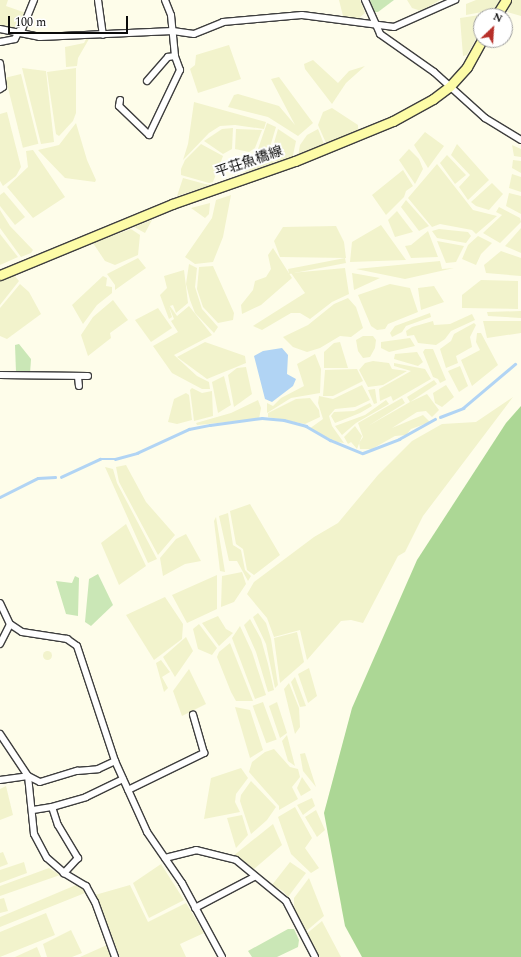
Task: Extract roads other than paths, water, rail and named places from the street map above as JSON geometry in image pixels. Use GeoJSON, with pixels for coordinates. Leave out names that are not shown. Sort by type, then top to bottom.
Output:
{"type":"FeatureCollection","features":[{"type":"Feature","properties":{"kind":"main road","name":"平荘魚橋線"},"geometry":{"type":"LineString","coordinates":[[0,275],[172,204],[272,170],[374,129],[433,100],[450,86],[467,67],[478,48]]}},
{"type":"Feature","properties":{"kind":"street"},"geometry":{"type":"LineString","coordinates":[[0,42],[15,39],[20,32],[34,0]]}},
{"type":"Feature","properties":{"kind":"street"},"geometry":{"type":"LineString","coordinates":[[98,0],[103,35]]}},
{"type":"Feature","properties":{"kind":"street"},"geometry":{"type":"LineString","coordinates":[[120,100],[119,106],[149,135],[180,70],[175,56],[173,31],[165,0]]}},
{"type":"Feature","properties":{"kind":"street"},"geometry":{"type":"LineString","coordinates":[[365,0],[375,26],[380,34],[450,86],[485,118],[521,140]]}},
{"type":"Feature","properties":{"kind":"street"},"geometry":{"type":"LineString","coordinates":[[0,29],[40,37],[173,31],[194,34],[223,22],[302,15],[375,26],[394,27],[455,0]]}},
{"type":"Feature","properties":{"kind":"street"},"geometry":{"type":"LineString","coordinates":[[147,81],[168,57],[175,56]]}},
{"type":"Feature","properties":{"kind":"street"},"geometry":{"type":"LineString","coordinates":[[0,63],[3,87],[0,89]]}},
{"type":"Feature","properties":{"kind":"street"},"geometry":{"type":"LineString","coordinates":[[0,375],[88,376]]}},
{"type":"Feature","properties":{"kind":"street"},"geometry":{"type":"LineString","coordinates":[[78,377],[79,386]]}},
{"type":"Feature","properties":{"kind":"street"},"geometry":{"type":"LineString","coordinates":[[0,603],[10,624],[22,632],[67,639],[77,646],[115,761],[147,832],[165,858],[222,957]]}},
{"type":"Feature","properties":{"kind":"street"},"geometry":{"type":"LineString","coordinates":[[0,644],[10,624]]}},
{"type":"Feature","properties":{"kind":"street"},"geometry":{"type":"LineString","coordinates":[[128,790],[204,753],[192,715]]}},
{"type":"Feature","properties":{"kind":"street"},"geometry":{"type":"LineString","coordinates":[[0,734],[28,776],[34,834],[47,858],[64,873],[86,886],[94,902],[115,957]]}},
{"type":"Feature","properties":{"kind":"street"},"geometry":{"type":"LineString","coordinates":[[0,780],[28,776],[40,782],[77,771],[98,769],[115,761]]}},
{"type":"Feature","properties":{"kind":"street"},"geometry":{"type":"LineString","coordinates":[[32,810],[52,808],[86,797],[123,779]]}},
{"type":"Feature","properties":{"kind":"street"},"geometry":{"type":"LineString","coordinates":[[52,808],[58,825],[78,858],[64,873]]}},
{"type":"Feature","properties":{"kind":"street"},"geometry":{"type":"LineString","coordinates":[[165,858],[196,850],[236,860],[254,877],[286,901],[315,957]]}},
{"type":"Feature","properties":{"kind":"street"},"geometry":{"type":"LineString","coordinates":[[195,908],[254,877]]}},
{"type":"Feature","properties":{"kind":"water"},"geometry":{"type":"Polygon","coordinates":[[[282,348],[288,355],[287,374],[296,379],[293,386],[272,402],[265,399],[254,356],[263,351],[282,348]]]}},
{"type":"Feature","properties":{"kind":"waterway"},"geometry":{"type":"LineString","coordinates":[[440,417],[463,408],[515,364]]}},
{"type":"Feature","properties":{"kind":"waterway"},"geometry":{"type":"LineString","coordinates":[[61,477],[100,459],[115,459],[137,453],[189,429],[210,425],[262,418],[284,420],[306,426],[330,440],[363,453],[399,439],[435,419]]}},
{"type":"Feature","properties":{"kind":"waterway"},"geometry":{"type":"LineString","coordinates":[[0,497],[38,478],[55,477]]}}]}
